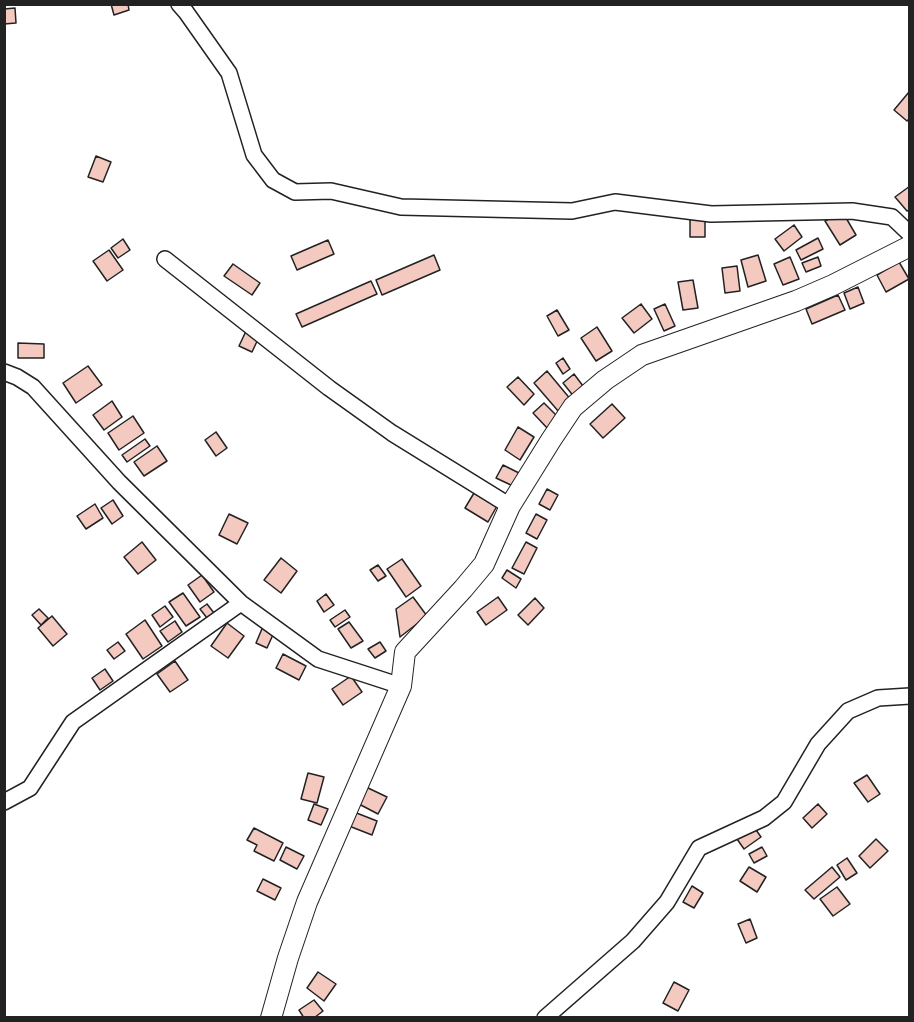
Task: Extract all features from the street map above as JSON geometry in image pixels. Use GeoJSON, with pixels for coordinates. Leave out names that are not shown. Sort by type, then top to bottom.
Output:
{"type":"FeatureCollection","features":[{"type":"Feature","properties":{"kind":"main road"},"geometry":{"type":"LineString","coordinates":[[271,1017],[307,902],[401,686],[405,652],[484,564],[510,506],[573,407],[605,380],[642,355],[796,302],[909,246]]}},
{"type":"Feature","properties":{"kind":"street"},"geometry":{"type":"LineString","coordinates":[[179,4],[229,73],[254,154],[273,180],[295,192],[331,191],[401,207],[572,211],[615,202],[711,214],[852,211],[892,217],[909,234]]}},
{"type":"Feature","properties":{"kind":"street"},"geometry":{"type":"LineString","coordinates":[[165,259],[328,388],[392,433],[510,506]]}},
{"type":"Feature","properties":{"kind":"street"},"geometry":{"type":"LineString","coordinates":[[4,372],[17,376],[33,387],[119,482],[241,603],[318,659],[401,686]]}},
{"type":"Feature","properties":{"kind":"street"},"geometry":{"type":"LineString","coordinates":[[4,802],[30,788],[73,722],[241,603]]}},
{"type":"Feature","properties":{"kind":"street"},"geometry":{"type":"LineString","coordinates":[[545,1017],[633,941],[666,902],[699,848],[764,818],[784,802],[818,744],[848,711],[878,698],[909,696]]}},
{"type":"Feature","properties":{"kind":"building"},"geometry":{"type":"Polygon","coordinates":[[[111,4],[128,4],[129,10],[114,15],[111,4]]]}},
{"type":"Feature","properties":{"kind":"building"},"geometry":{"type":"Polygon","coordinates":[[[15,8],[16,23],[4,24],[4,9],[15,8]]]}},
{"type":"Feature","properties":{"kind":"building"},"geometry":{"type":"Polygon","coordinates":[[[909,92],[910,118],[907,121],[894,110],[909,92]]]}},
{"type":"Feature","properties":{"kind":"building"},"geometry":{"type":"Polygon","coordinates":[[[96,156],[111,162],[103,182],[88,177],[96,156]]]}},
{"type":"Feature","properties":{"kind":"building"},"geometry":{"type":"Polygon","coordinates":[[[910,186],[910,210],[907,211],[895,197],[910,186]]]}},
{"type":"Feature","properties":{"kind":"building"},"geometry":{"type":"Polygon","coordinates":[[[842,211],[856,235],[840,245],[825,221],[842,211]]]}},
{"type":"Feature","properties":{"kind":"building"},"geometry":{"type":"Polygon","coordinates":[[[690,215],[705,215],[705,237],[690,237],[690,215]]]}},
{"type":"Feature","properties":{"kind":"building"},"geometry":{"type":"Polygon","coordinates":[[[794,225],[802,237],[784,251],[775,239],[794,225]]]}},
{"type":"Feature","properties":{"kind":"building"},"geometry":{"type":"Polygon","coordinates":[[[818,238],[823,249],[801,260],[796,250],[818,238]]]}},
{"type":"Feature","properties":{"kind":"building"},"geometry":{"type":"Polygon","coordinates":[[[123,239],[130,250],[118,258],[111,248],[123,239]]]}},
{"type":"Feature","properties":{"kind":"building"},"geometry":{"type":"Polygon","coordinates":[[[328,240],[334,254],[297,270],[291,256],[328,240]]]}},
{"type":"Feature","properties":{"kind":"building"},"geometry":{"type":"Polygon","coordinates":[[[109,250],[123,270],[107,281],[93,261],[109,250]]]}},
{"type":"Feature","properties":{"kind":"building"},"geometry":{"type":"Polygon","coordinates":[[[434,255],[440,270],[382,295],[376,280],[434,255]]]}},
{"type":"Feature","properties":{"kind":"building"},"geometry":{"type":"Polygon","coordinates":[[[758,255],[766,281],[748,287],[741,260],[758,255]]]}},
{"type":"Feature","properties":{"kind":"building"},"geometry":{"type":"Polygon","coordinates":[[[790,257],[799,279],[783,285],[774,264],[790,257]]]}},
{"type":"Feature","properties":{"kind":"building"},"geometry":{"type":"Polygon","coordinates":[[[818,257],[821,266],[806,272],[802,263],[818,257]]]}},
{"type":"Feature","properties":{"kind":"building"},"geometry":{"type":"Polygon","coordinates":[[[899,262],[909,279],[886,292],[877,275],[899,262]]]}},
{"type":"Feature","properties":{"kind":"building"},"geometry":{"type":"Polygon","coordinates":[[[233,264],[260,283],[252,295],[224,276],[233,264]]]}},
{"type":"Feature","properties":{"kind":"building"},"geometry":{"type":"Polygon","coordinates":[[[737,266],[740,291],[725,293],[722,268],[737,266]]]}},
{"type":"Feature","properties":{"kind":"building"},"geometry":{"type":"Polygon","coordinates":[[[693,280],[698,308],[683,310],[678,282],[693,280]]]}},
{"type":"Feature","properties":{"kind":"building"},"geometry":{"type":"Polygon","coordinates":[[[371,281],[377,294],[302,327],[296,314],[371,281]]]}},
{"type":"Feature","properties":{"kind":"building"},"geometry":{"type":"Polygon","coordinates":[[[858,287],[864,303],[850,309],[844,293],[858,287]]]}},
{"type":"Feature","properties":{"kind":"building"},"geometry":{"type":"Polygon","coordinates":[[[838,295],[845,310],[812,324],[806,309],[838,295]]]}},
{"type":"Feature","properties":{"kind":"building"},"geometry":{"type":"Polygon","coordinates":[[[641,304],[652,319],[634,333],[622,318],[641,304]]]}},
{"type":"Feature","properties":{"kind":"building"},"geometry":{"type":"Polygon","coordinates":[[[665,304],[675,326],[664,331],[654,309],[665,304]]]}},
{"type":"Feature","properties":{"kind":"building"},"geometry":{"type":"Polygon","coordinates":[[[557,310],[569,330],[558,336],[547,316],[557,310]]]}},
{"type":"Feature","properties":{"kind":"building"},"geometry":{"type":"Polygon","coordinates":[[[597,327],[612,351],[596,361],[581,338],[597,327]]]}},
{"type":"Feature","properties":{"kind":"building"},"geometry":{"type":"Polygon","coordinates":[[[247,329],[260,335],[252,352],[239,346],[247,329]]]}},
{"type":"Feature","properties":{"kind":"building"},"geometry":{"type":"Polygon","coordinates":[[[18,343],[44,344],[44,358],[18,358],[18,343]]]}},
{"type":"Feature","properties":{"kind":"building"},"geometry":{"type":"Polygon","coordinates":[[[563,358],[570,369],[563,374],[556,363],[563,358]]]}},
{"type":"Feature","properties":{"kind":"building"},"geometry":{"type":"Polygon","coordinates":[[[88,366],[102,385],[76,403],[63,383],[88,366]]]}},
{"type":"Feature","properties":{"kind":"building"},"geometry":{"type":"Polygon","coordinates":[[[547,371],[572,401],[559,412],[534,383],[547,371]]]}},
{"type":"Feature","properties":{"kind":"building"},"geometry":{"type":"Polygon","coordinates":[[[574,374],[586,390],[575,398],[563,383],[574,374]]]}},
{"type":"Feature","properties":{"kind":"building"},"geometry":{"type":"Polygon","coordinates":[[[518,377],[534,394],[524,405],[507,387],[518,377]]]}},
{"type":"Feature","properties":{"kind":"building"},"geometry":{"type":"Polygon","coordinates":[[[112,401],[122,417],[104,430],[93,415],[112,401]]]}},
{"type":"Feature","properties":{"kind":"building"},"geometry":{"type":"Polygon","coordinates":[[[544,403],[560,419],[549,430],[533,413],[544,403]]]}},
{"type":"Feature","properties":{"kind":"building"},"geometry":{"type":"Polygon","coordinates":[[[612,404],[625,418],[603,438],[590,424],[612,404]]]}},
{"type":"Feature","properties":{"kind":"building"},"geometry":{"type":"Polygon","coordinates":[[[133,416],[144,433],[119,450],[108,433],[133,416]]]}},
{"type":"Feature","properties":{"kind":"building"},"geometry":{"type":"Polygon","coordinates":[[[518,427],[534,437],[520,460],[505,450],[518,427]]]}},
{"type":"Feature","properties":{"kind":"building"},"geometry":{"type":"Polygon","coordinates":[[[216,432],[227,448],[216,456],[205,440],[216,432]]]}},
{"type":"Feature","properties":{"kind":"building"},"geometry":{"type":"Polygon","coordinates":[[[145,439],[150,446],[127,462],[122,455],[145,439]]]}},
{"type":"Feature","properties":{"kind":"building"},"geometry":{"type":"Polygon","coordinates":[[[157,446],[167,461],[144,476],[134,462],[157,446]]]}},
{"type":"Feature","properties":{"kind":"building"},"geometry":{"type":"Polygon","coordinates":[[[503,465],[519,473],[513,486],[496,478],[503,465]]]}},
{"type":"Feature","properties":{"kind":"building"},"geometry":{"type":"Polygon","coordinates":[[[547,489],[558,495],[550,510],[539,504],[547,489]]]}},
{"type":"Feature","properties":{"kind":"building"},"geometry":{"type":"Polygon","coordinates":[[[474,493],[497,506],[488,522],[465,508],[474,493]]]}},
{"type":"Feature","properties":{"kind":"building"},"geometry":{"type":"Polygon","coordinates":[[[113,500],[123,516],[112,524],[101,508],[113,500]]]}},
{"type":"Feature","properties":{"kind":"building"},"geometry":{"type":"Polygon","coordinates":[[[95,504],[103,518],[86,529],[77,516],[95,504]]]}},
{"type":"Feature","properties":{"kind":"building"},"geometry":{"type":"Polygon","coordinates":[[[229,514],[248,523],[237,544],[219,535],[229,514]]]}},
{"type":"Feature","properties":{"kind":"building"},"geometry":{"type":"Polygon","coordinates":[[[536,514],[547,520],[537,539],[526,533],[536,514]]]}},
{"type":"Feature","properties":{"kind":"building"},"geometry":{"type":"Polygon","coordinates":[[[142,542],[156,560],[138,574],[124,557],[142,542]]]}},
{"type":"Feature","properties":{"kind":"building"},"geometry":{"type":"Polygon","coordinates":[[[526,542],[537,548],[524,574],[512,568],[526,542]]]}},
{"type":"Feature","properties":{"kind":"building"},"geometry":{"type":"Polygon","coordinates":[[[281,558],[297,571],[281,593],[264,580],[281,558]]]}},
{"type":"Feature","properties":{"kind":"building"},"geometry":{"type":"Polygon","coordinates":[[[402,559],[421,586],[406,597],[387,569],[402,559]]]}},
{"type":"Feature","properties":{"kind":"building"},"geometry":{"type":"Polygon","coordinates":[[[378,565],[386,576],[378,581],[370,570],[378,565]]]}},
{"type":"Feature","properties":{"kind":"building"},"geometry":{"type":"Polygon","coordinates":[[[507,570],[521,579],[516,588],[502,578],[507,570]]]}},
{"type":"Feature","properties":{"kind":"building"},"geometry":{"type":"Polygon","coordinates":[[[202,575],[214,592],[200,602],[188,585],[202,575]]]}},
{"type":"Feature","properties":{"kind":"building"},"geometry":{"type":"Polygon","coordinates":[[[183,593],[200,617],[186,626],[169,602],[183,593]]]}},
{"type":"Feature","properties":{"kind":"building"},"geometry":{"type":"Polygon","coordinates":[[[326,594],[334,605],[324,612],[317,601],[326,594]]]}},
{"type":"Feature","properties":{"kind":"building"},"geometry":{"type":"Polygon","coordinates":[[[413,597],[427,616],[400,637],[396,609],[413,597]]]}},
{"type":"Feature","properties":{"kind":"building"},"geometry":{"type":"Polygon","coordinates":[[[498,597],[507,610],[486,625],[477,612],[498,597]]]}},
{"type":"Feature","properties":{"kind":"building"},"geometry":{"type":"Polygon","coordinates":[[[535,598],[544,608],[528,625],[518,615],[535,598]]]}},
{"type":"Feature","properties":{"kind":"building"},"geometry":{"type":"Polygon","coordinates":[[[207,604],[214,613],[207,618],[200,609],[207,604]]]}},
{"type":"Feature","properties":{"kind":"building"},"geometry":{"type":"Polygon","coordinates":[[[165,606],[173,617],[160,627],[152,615],[165,606]]]}},
{"type":"Feature","properties":{"kind":"building"},"geometry":{"type":"Polygon","coordinates":[[[39,609],[48,618],[41,625],[32,615],[39,609]]]}},
{"type":"Feature","properties":{"kind":"building"},"geometry":{"type":"Polygon","coordinates":[[[345,610],[350,617],[335,627],[330,620],[345,610]]]}},
{"type":"Feature","properties":{"kind":"building"},"geometry":{"type":"Polygon","coordinates":[[[52,616],[67,634],[53,646],[38,628],[52,616]]]}},
{"type":"Feature","properties":{"kind":"building"},"geometry":{"type":"Polygon","coordinates":[[[145,620],[162,646],[143,659],[126,634],[145,620]]]}},
{"type":"Feature","properties":{"kind":"building"},"geometry":{"type":"Polygon","coordinates":[[[175,621],[182,632],[168,642],[160,631],[175,621]]]}},
{"type":"Feature","properties":{"kind":"building"},"geometry":{"type":"Polygon","coordinates":[[[349,622],[363,641],[351,648],[338,629],[349,622]]]}},
{"type":"Feature","properties":{"kind":"building"},"geometry":{"type":"Polygon","coordinates":[[[227,623],[244,636],[228,658],[211,646],[227,623]]]}},
{"type":"Feature","properties":{"kind":"building"},"geometry":{"type":"Polygon","coordinates":[[[264,624],[276,628],[267,648],[256,643],[264,624]]]}},
{"type":"Feature","properties":{"kind":"building"},"geometry":{"type":"Polygon","coordinates":[[[118,642],[125,651],[114,659],[107,650],[118,642]]]}},
{"type":"Feature","properties":{"kind":"building"},"geometry":{"type":"Polygon","coordinates":[[[380,642],[386,651],[375,658],[368,649],[380,642]]]}},
{"type":"Feature","properties":{"kind":"building"},"geometry":{"type":"Polygon","coordinates":[[[283,654],[306,666],[299,680],[276,668],[283,654]]]}},
{"type":"Feature","properties":{"kind":"building"},"geometry":{"type":"Polygon","coordinates":[[[175,661],[188,680],[170,692],[157,674],[175,661]]]}},
{"type":"Feature","properties":{"kind":"building"},"geometry":{"type":"Polygon","coordinates":[[[105,669],[113,681],[100,690],[92,678],[105,669]]]}},
{"type":"Feature","properties":{"kind":"building"},"geometry":{"type":"Polygon","coordinates":[[[351,676],[362,692],[343,705],[332,689],[351,676]]]}},
{"type":"Feature","properties":{"kind":"building"},"geometry":{"type":"Polygon","coordinates":[[[308,773],[324,777],[317,803],[301,799],[308,773]]]}},
{"type":"Feature","properties":{"kind":"building"},"geometry":{"type":"Polygon","coordinates":[[[867,775],[880,794],[868,802],[854,783],[867,775]]]}},
{"type":"Feature","properties":{"kind":"building"},"geometry":{"type":"Polygon","coordinates":[[[366,787],[387,797],[378,814],[357,803],[366,787]]]}},
{"type":"Feature","properties":{"kind":"building"},"geometry":{"type":"Polygon","coordinates":[[[314,804],[328,809],[321,825],[308,820],[314,804]]]}},
{"type":"Feature","properties":{"kind":"building"},"geometry":{"type":"Polygon","coordinates":[[[818,804],[827,814],[812,828],[803,818],[818,804]]]}},
{"type":"Feature","properties":{"kind":"building"},"geometry":{"type":"Polygon","coordinates":[[[354,812],[377,821],[372,835],[349,826],[354,812]]]}},
{"type":"Feature","properties":{"kind":"building"},"geometry":{"type":"Polygon","coordinates":[[[754,827],[761,837],[744,849],[737,839],[754,827]]]}},
{"type":"Feature","properties":{"kind":"building"},"geometry":{"type":"Polygon","coordinates":[[[254,828],[283,843],[274,861],[254,851],[257,845],[247,840],[254,828]]]}},
{"type":"Feature","properties":{"kind":"building"},"geometry":{"type":"Polygon","coordinates":[[[876,839],[888,851],[870,868],[859,856],[876,839]]]}},
{"type":"Feature","properties":{"kind":"building"},"geometry":{"type":"Polygon","coordinates":[[[286,847],[304,856],[297,869],[280,860],[286,847]]]}},
{"type":"Feature","properties":{"kind":"building"},"geometry":{"type":"Polygon","coordinates":[[[762,847],[767,856],[754,863],[749,854],[762,847]]]}},
{"type":"Feature","properties":{"kind":"building"},"geometry":{"type":"Polygon","coordinates":[[[847,858],[857,873],[846,880],[837,865],[847,858]]]}},
{"type":"Feature","properties":{"kind":"building"},"geometry":{"type":"Polygon","coordinates":[[[749,867],[766,877],[757,892],[740,881],[749,867]]]}},
{"type":"Feature","properties":{"kind":"building"},"geometry":{"type":"Polygon","coordinates":[[[832,867],[840,877],[814,899],[805,890],[832,867]]]}},
{"type":"Feature","properties":{"kind":"building"},"geometry":{"type":"Polygon","coordinates":[[[263,879],[281,888],[275,900],[257,891],[263,879]]]}},
{"type":"Feature","properties":{"kind":"building"},"geometry":{"type":"Polygon","coordinates":[[[692,886],[703,893],[694,908],[683,902],[692,886]]]}},
{"type":"Feature","properties":{"kind":"building"},"geometry":{"type":"Polygon","coordinates":[[[837,887],[850,904],[833,916],[820,899],[837,887]]]}},
{"type":"Feature","properties":{"kind":"building"},"geometry":{"type":"Polygon","coordinates":[[[750,919],[757,938],[746,943],[738,924],[750,919]]]}},
{"type":"Feature","properties":{"kind":"building"},"geometry":{"type":"Polygon","coordinates":[[[318,972],[336,984],[324,1001],[307,988],[318,972]]]}},
{"type":"Feature","properties":{"kind":"building"},"geometry":{"type":"Polygon","coordinates":[[[674,982],[689,990],[678,1011],[663,1003],[674,982]]]}},
{"type":"Feature","properties":{"kind":"building"},"geometry":{"type":"Polygon","coordinates":[[[314,1000],[323,1011],[314,1018],[304,1018],[299,1010],[314,1000]]]}}]}
